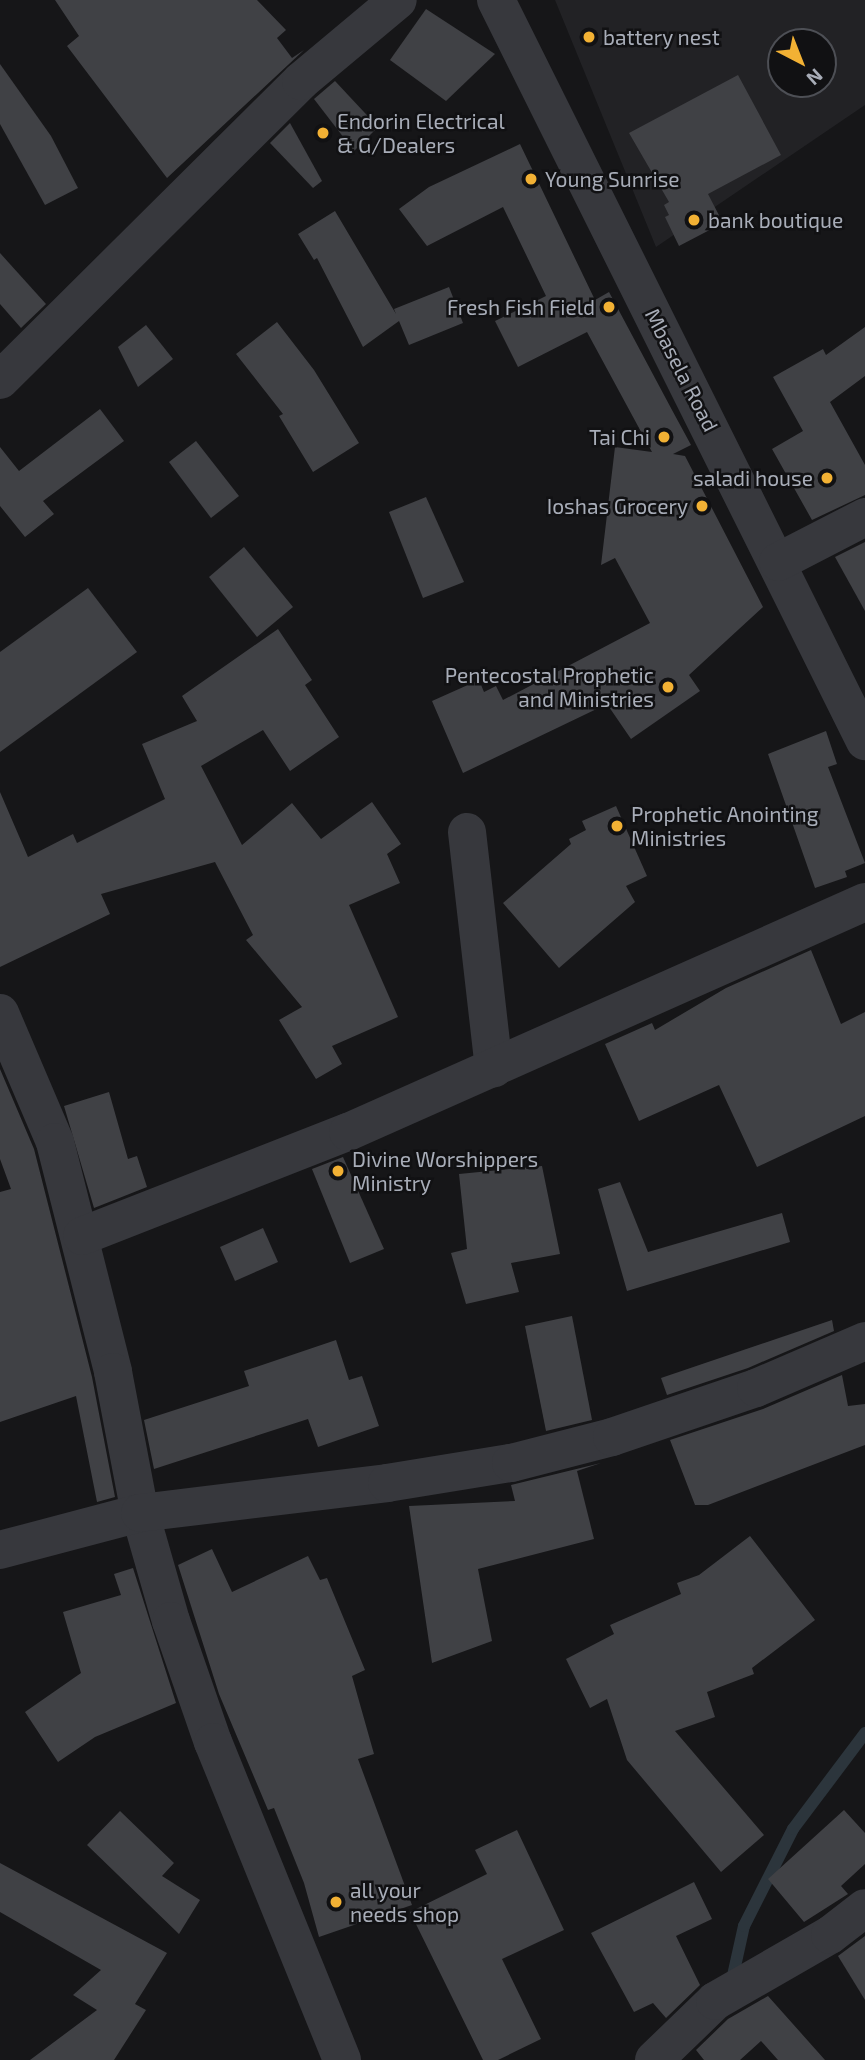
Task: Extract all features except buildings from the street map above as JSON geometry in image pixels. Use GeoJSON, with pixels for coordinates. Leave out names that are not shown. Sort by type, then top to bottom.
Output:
{"type":"FeatureCollection","features":[{"type":"Feature","properties":{"kind":"street"},"geometry":{"type":"LineString","coordinates":[[0,380],[301,81],[398,0]]}},
{"type":"Feature","properties":{"kind":"street","name":"Mbasela Road"},"geometry":{"type":"LineString","coordinates":[[496,0],[865,741]]}},
{"type":"Feature","properties":{"kind":"street"},"geometry":{"type":"LineString","coordinates":[[778,562],[865,517]]}},
{"type":"Feature","properties":{"kind":"street"},"geometry":{"type":"LineString","coordinates":[[467,832],[494,1068]]}},
{"type":"Feature","properties":{"kind":"street"},"geometry":{"type":"LineString","coordinates":[[82,1236],[348,1132],[865,902]]}},
{"type":"Feature","properties":{"kind":"street"},"geometry":{"type":"LineString","coordinates":[[0,1013],[55,1142],[82,1236],[140,1513],[213,1742],[342,2060]]}},
{"type":"Feature","properties":{"kind":"street"},"geometry":{"type":"LineString","coordinates":[[0,1550],[140,1513],[387,1483],[511,1463],[612,1437],[742,1393],[865,1340]]}},
{"type":"Feature","properties":{"kind":"street"},"geometry":{"type":"LineString","coordinates":[[654,2060],[715,2001],[820,1941],[865,1908]]}},
{"type":"Feature","properties":{"kind":"shaded area"},"geometry":{"type":"Polygon","coordinates":[[[555,0],[865,0],[865,105],[656,247],[555,0]]]}},
{"type":"Feature","properties":{"kind":"waterway"},"geometry":{"type":"LineString","coordinates":[[732,1980],[744,1926],[793,1829],[865,1733]]}},
{"type":"Feature","properties":{"kind":"place","name":"battery nest"},"geometry":{"type":"Point","coordinates":[589,37]}},
{"type":"Feature","properties":{"kind":"place","name":"Endorin Electrical & G/Dealers"},"geometry":{"type":"Point","coordinates":[323,133]}},
{"type":"Feature","properties":{"kind":"place","name":"Young Sunrise"},"geometry":{"type":"Point","coordinates":[531,179]}},
{"type":"Feature","properties":{"kind":"place","name":"bank boutique"},"geometry":{"type":"Point","coordinates":[694,220]}},
{"type":"Feature","properties":{"kind":"place","name":"Fresh Fish Field"},"geometry":{"type":"Point","coordinates":[609,307]}},
{"type":"Feature","properties":{"kind":"place","name":"Tai Chi"},"geometry":{"type":"Point","coordinates":[664,437]}},
{"type":"Feature","properties":{"kind":"place","name":"saladi house"},"geometry":{"type":"Point","coordinates":[827,478]}},
{"type":"Feature","properties":{"kind":"place","name":"Ioshas Grocery"},"geometry":{"type":"Point","coordinates":[702,506]}},
{"type":"Feature","properties":{"kind":"place","name":"Pentecostal Prophetic and Ministries"},"geometry":{"type":"Point","coordinates":[668,687]}},
{"type":"Feature","properties":{"kind":"place","name":"Prophetic Anointing Ministries"},"geometry":{"type":"Point","coordinates":[617,826]}},
{"type":"Feature","properties":{"kind":"place","name":"Divine Worshippers Ministry"},"geometry":{"type":"Point","coordinates":[338,1171]}},
{"type":"Feature","properties":{"kind":"place","name":"all your needs shop"},"geometry":{"type":"Point","coordinates":[336,1902]}}]}
